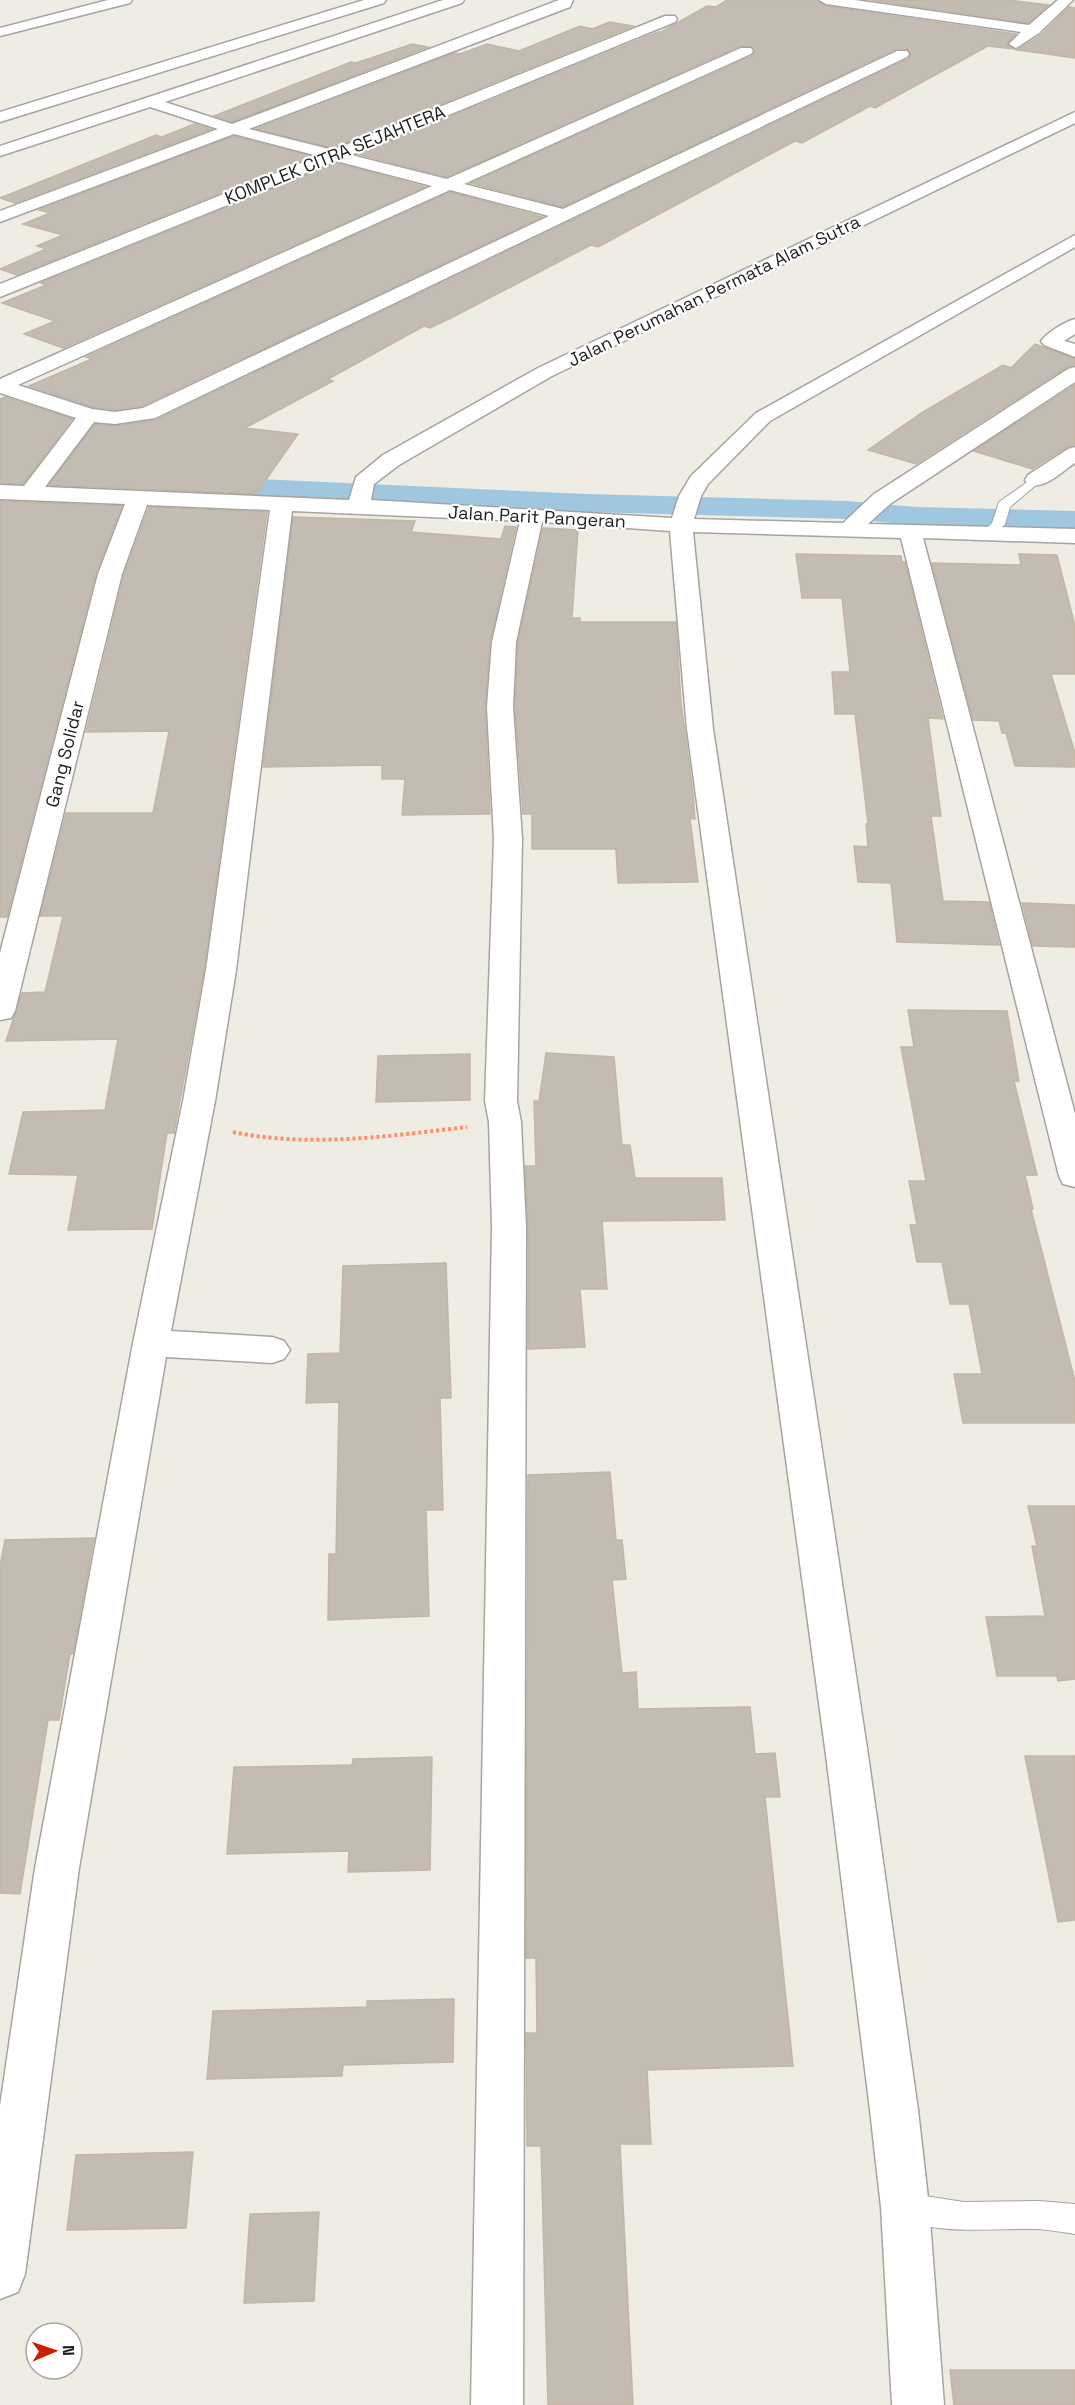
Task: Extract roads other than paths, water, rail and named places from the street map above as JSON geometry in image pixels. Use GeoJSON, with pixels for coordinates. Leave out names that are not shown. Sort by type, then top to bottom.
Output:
{"type":"FeatureCollection","features":[{"type":"Feature","properties":{"kind":"street"},"geometry":{"type":"LineString","coordinates":[[0,32],[125,0]]}},
{"type":"Feature","properties":{"kind":"street"},"geometry":{"type":"LineString","coordinates":[[0,117],[379,0]]}},
{"type":"Feature","properties":{"kind":"street"},"geometry":{"type":"LineString","coordinates":[[0,151],[457,0]]}},
{"type":"Feature","properties":{"kind":"street"},"geometry":{"type":"LineString","coordinates":[[0,218],[565,4],[566,0]]}},
{"type":"Feature","properties":{"kind":"street"},"geometry":{"type":"LineString","coordinates":[[826,0],[1034,30]]}},
{"type":"Feature","properties":{"kind":"street"},"geometry":{"type":"LineString","coordinates":[[1012,47],[1034,30],[1060,1]]}},
{"type":"Feature","properties":{"kind":"street","name":"KOMPLEK CITRA SEJAHTERA"},"geometry":{"type":"LineString","coordinates":[[0,291],[670,19]]}},
{"type":"Feature","properties":{"kind":"street"},"geometry":{"type":"LineString","coordinates":[[0,386],[746,51]]}},
{"type":"Feature","properties":{"kind":"street"},"geometry":{"type":"LineString","coordinates":[[0,386],[89,416],[115,418],[148,414],[159,410],[902,54]]}},
{"type":"Feature","properties":{"kind":"street"},"geometry":{"type":"LineString","coordinates":[[151,102],[232,129],[566,215]]}},
{"type":"Feature","properties":{"kind":"street","name":"Jalan Perumahan Permata Alam Sutra"},"geometry":{"type":"LineString","coordinates":[[361,497],[391,460],[545,372],[1075,117]]}},
{"type":"Feature","properties":{"kind":"street"},"geometry":{"type":"LineString","coordinates":[[918,2405],[905,2207],[894,2110],[848,1766],[700,729],[688,616],[685,513],[699,481],[763,417],[1075,240]]}},
{"type":"Feature","properties":{"kind":"street"},"geometry":{"type":"LineString","coordinates":[[1075,325],[1051,341],[1075,351]]}},
{"type":"Feature","properties":{"kind":"street"},"geometry":{"type":"LineString","coordinates":[[853,525],[882,499],[1075,374]]}},
{"type":"Feature","properties":{"kind":"street"},"geometry":{"type":"LineString","coordinates":[[39,482],[89,416]]}},
{"type":"Feature","properties":{"kind":"street"},"geometry":{"type":"LineString","coordinates":[[1036,480],[1075,453]]}},
{"type":"Feature","properties":{"kind":"street","name":"Jalan Parit Pangeran"},"geometry":{"type":"LineString","coordinates":[[0,492],[39,482],[138,499],[282,505],[361,497],[532,515],[685,513],[910,531],[993,529],[1075,536]]}},
{"type":"Feature","properties":{"kind":"street","name":"Gang Solidar"},"geometry":{"type":"LineString","coordinates":[[0,1011],[110,574],[138,499]]}},
{"type":"Feature","properties":{"kind":"street"},"geometry":{"type":"LineString","coordinates":[[0,2274],[57,1868],[151,1343],[195,1124],[221,970],[282,505]]}},
{"type":"Feature","properties":{"kind":"street"},"geometry":{"type":"LineString","coordinates":[[497,2405],[509,1239],[505,1122],[501,1101],[508,839],[500,708],[504,642],[532,515]]}},
{"type":"Feature","properties":{"kind":"street"},"geometry":{"type":"LineString","coordinates":[[910,531],[1075,1176]]}},
{"type":"Feature","properties":{"kind":"street"},"geometry":{"type":"LineString","coordinates":[[151,1343],[272,1350]]}},
{"type":"Feature","properties":{"kind":"lane"},"geometry":{"type":"LineString","coordinates":[[993,529],[1004,505],[1036,480]]}},
{"type":"Feature","properties":{"kind":"lane"},"geometry":{"type":"LineString","coordinates":[[905,2207],[964,2216],[1039,2215],[1075,2219]]}},
{"type":"Feature","properties":{"kind":"waterway"},"geometry":{"type":"LineString","coordinates":[[196,485],[586,503],[847,510],[916,516],[1075,520]]}}]}
